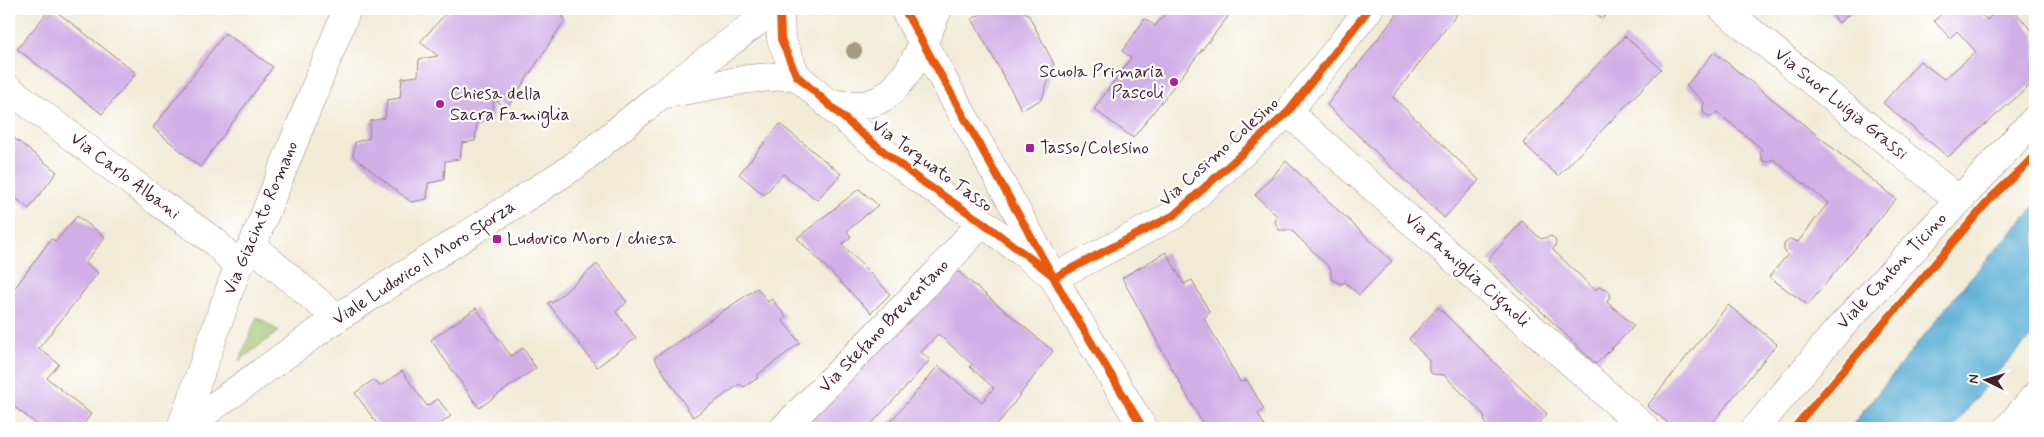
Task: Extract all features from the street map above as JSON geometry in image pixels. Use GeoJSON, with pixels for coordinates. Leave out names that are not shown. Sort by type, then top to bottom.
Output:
{"type":"FeatureCollection","features":[{"type":"Feature","properties":{"kind":"street","name":"Via Giacinto Romano"},"geometry":{"type":"LineString","coordinates":[[182,428],[245,256],[347,9]]}},
{"type":"Feature","properties":{"kind":"street","name":"Viale Ludovico il Moro Sforza"},"geometry":{"type":"LineString","coordinates":[[182,428],[337,318],[573,167],[662,94],[774,9]]}},
{"type":"Feature","properties":{"kind":"street"},"geometry":{"type":"LineString","coordinates":[[780,9],[781,39],[796,75]]}},
{"type":"Feature","properties":{"kind":"street","name":"Via Torquato Tasso"},"geometry":{"type":"LineString","coordinates":[[904,9],[1055,277],[1143,428]]}},
{"type":"Feature","properties":{"kind":"street"},"geometry":{"type":"LineString","coordinates":[[923,43],[938,9]]}},
{"type":"Feature","properties":{"kind":"street","name":"Via Cosimo Colesino"},"geometry":{"type":"LineString","coordinates":[[1055,277],[1174,215],[1288,112],[1369,9]]}},
{"type":"Feature","properties":{"kind":"street","name":"Via Suor Luigia Grassi"},"geometry":{"type":"LineString","coordinates":[[1723,9],[1959,200]]}},
{"type":"Feature","properties":{"kind":"street","name":"Via Torquato Tasso"},"geometry":{"type":"LineString","coordinates":[[829,104],[868,104],[884,98],[906,76],[923,43]]}},
{"type":"Feature","properties":{"kind":"street","name":"Viale Ludovico il Moro Sforza"},"geometry":{"type":"LineString","coordinates":[[662,94],[748,79],[796,75]]}},
{"type":"Feature","properties":{"kind":"street","name":"Via Torquato Tasso"},"geometry":{"type":"LineString","coordinates":[[796,75],[856,129],[917,178],[982,222],[1055,277]]}},
{"type":"Feature","properties":{"kind":"street","name":"Via Carlo Albani"},"geometry":{"type":"LineString","coordinates":[[9,89],[158,202],[214,241],[245,256],[337,318]]}},
{"type":"Feature","properties":{"kind":"street","name":"Via Famiglia Cignoli"},"geometry":{"type":"LineString","coordinates":[[1288,112],[1645,428]]}},
{"type":"Feature","properties":{"kind":"street","name":"Viale Canton Ticino"},"geometry":{"type":"LineString","coordinates":[[1756,428],[1836,332],[2035,119]]}},
{"type":"Feature","properties":{"kind":"street","name":"Via Stefano Breventano"},"geometry":{"type":"LineString","coordinates":[[784,428],[937,273],[982,222]]}},
{"type":"Feature","properties":{"kind":"street"},"geometry":{"type":"LineString","coordinates":[[2008,428],[2035,396]]}},
{"type":"Feature","properties":{"kind":"green space"},"geometry":{"type":"Polygon","coordinates":[[[257,317],[279,331],[239,361],[257,317]]]}},
{"type":"Feature","properties":{"kind":"water"},"geometry":{"type":"Polygon","coordinates":[[[2035,206],[2035,333],[1989,381],[1953,428],[1850,428],[1966,283],[2035,206]]]}},
{"type":"Feature","properties":{"kind":"building"},"geometry":{"type":"Polygon","coordinates":[[[50,9],[53,9],[136,73],[102,114],[17,49],[50,9]]]}},
{"type":"Feature","properties":{"kind":"building","name":"Chiesa della Sacra Famiglia"},"geometry":{"type":"Polygon","coordinates":[[[450,9],[558,9],[565,20],[507,108],[494,99],[492,119],[477,123],[475,141],[462,143],[460,159],[445,161],[444,180],[428,183],[427,199],[411,202],[353,156],[355,142],[369,138],[370,121],[385,118],[387,100],[400,98],[402,78],[418,76],[419,59],[438,56],[420,42],[450,9]]]}},
{"type":"Feature","properties":{"kind":"building"},"geometry":{"type":"Polygon","coordinates":[[[990,9],[1020,9],[1028,14],[1054,64],[1042,99],[1022,110],[972,19],[990,9]]]}},
{"type":"Feature","properties":{"kind":"building"},"geometry":{"type":"Polygon","coordinates":[[[1169,9],[1234,9],[1133,138],[1094,109],[1131,58],[1122,51],[1145,19],[1155,26],[1169,9]]]}},
{"type":"Feature","properties":{"kind":"building"},"geometry":{"type":"Polygon","coordinates":[[[1401,9],[1461,9],[1393,97],[1479,180],[1444,218],[1327,105],[1401,9]]]}},
{"type":"Feature","properties":{"kind":"building"},"geometry":{"type":"Polygon","coordinates":[[[1590,9],[1611,9],[1602,19],[1590,9]]]}},
{"type":"Feature","properties":{"kind":"building"},"geometry":{"type":"Polygon","coordinates":[[[1827,9],[1855,9],[1839,23],[1827,9]]]}},
{"type":"Feature","properties":{"kind":"building"},"geometry":{"type":"Polygon","coordinates":[[[1947,9],[1977,9],[1987,20],[1998,9],[2013,9],[2035,33],[2035,81],[1948,157],[1883,103],[1920,61],[1944,79],[1976,52],[1957,31],[1950,38],[1934,21],[1947,9]]]}},
{"type":"Feature","properties":{"kind":"building"},"geometry":{"type":"Polygon","coordinates":[[[225,33],[273,67],[200,167],[153,128],[225,33]]]}},
{"type":"Feature","properties":{"kind":"building"},"geometry":{"type":"Polygon","coordinates":[[[1625,36],[1661,69],[1558,176],[1523,143],[1625,36]]]}},
{"type":"Feature","properties":{"kind":"building"},"geometry":{"type":"Polygon","coordinates":[[[1714,52],[1896,199],[1808,305],[1769,277],[1788,254],[1784,251],[1784,244],[1790,239],[1798,242],[1828,203],[1773,159],[1768,162],[1763,161],[1760,153],[1762,149],[1717,112],[1713,116],[1708,116],[1704,113],[1704,102],[1686,86],[1714,52]]]}},
{"type":"Feature","properties":{"kind":"building"},"geometry":{"type":"Polygon","coordinates":[[[780,124],[841,174],[817,200],[783,174],[764,195],[739,174],[780,124]]]}},
{"type":"Feature","properties":{"kind":"building"},"geometry":{"type":"Polygon","coordinates":[[[9,134],[57,172],[29,209],[9,193],[9,134]]]}},
{"type":"Feature","properties":{"kind":"building"},"geometry":{"type":"Polygon","coordinates":[[[1286,161],[1392,261],[1359,295],[1345,282],[1341,284],[1331,279],[1331,269],[1291,230],[1279,230],[1275,222],[1277,216],[1255,195],[1286,161]]]}},
{"type":"Feature","properties":{"kind":"building"},"geometry":{"type":"Polygon","coordinates":[[[859,189],[878,205],[847,231],[851,237],[842,244],[890,294],[871,313],[797,238],[859,189]]]}},
{"type":"Feature","properties":{"kind":"building"},"geometry":{"type":"Polygon","coordinates":[[[77,216],[105,237],[85,263],[98,273],[39,348],[59,364],[47,378],[91,414],[81,428],[42,428],[9,403],[9,296],[51,239],[56,241],[77,216]]]}},
{"type":"Feature","properties":{"kind":"building"},"geometry":{"type":"Polygon","coordinates":[[[1522,221],[1541,239],[1551,236],[1555,239],[1556,244],[1553,250],[1595,290],[1599,287],[1610,292],[1607,302],[1634,326],[1596,364],[1488,260],[1522,221]]]}},
{"type":"Feature","properties":{"kind":"building"},"geometry":{"type":"Polygon","coordinates":[[[1166,252],[1184,284],[1192,280],[1210,313],[1204,318],[1240,382],[1247,380],[1264,409],[1258,414],[1266,428],[1205,428],[1122,278],[1166,252]]]}},
{"type":"Feature","properties":{"kind":"building"},"geometry":{"type":"Polygon","coordinates":[[[597,264],[627,302],[616,312],[636,338],[597,367],[548,303],[550,301],[552,303],[597,264]]]}},
{"type":"Feature","properties":{"kind":"building"},"geometry":{"type":"Polygon","coordinates":[[[954,268],[1053,351],[995,428],[885,428],[938,366],[982,402],[994,388],[970,367],[972,364],[938,334],[921,352],[930,360],[868,428],[792,428],[954,268]]]}},
{"type":"Feature","properties":{"kind":"building"},"geometry":{"type":"Polygon","coordinates":[[[757,288],[768,302],[772,299],[786,317],[783,321],[800,343],[756,376],[758,378],[744,387],[740,384],[693,417],[654,358],[757,288]]]}},
{"type":"Feature","properties":{"kind":"building"},"geometry":{"type":"Polygon","coordinates":[[[1728,305],[1777,344],[1708,428],[1674,428],[1647,406],[1728,305]]]}},
{"type":"Feature","properties":{"kind":"building"},"geometry":{"type":"Polygon","coordinates":[[[1438,307],[1547,414],[1535,428],[1488,427],[1485,424],[1484,415],[1444,375],[1432,374],[1429,370],[1429,360],[1409,339],[1438,307]]]}},
{"type":"Feature","properties":{"kind":"building"},"geometry":{"type":"Polygon","coordinates":[[[476,308],[511,356],[523,348],[536,368],[479,408],[431,340],[476,308]]]}},
{"type":"Feature","properties":{"kind":"building"},"geometry":{"type":"Polygon","coordinates":[[[402,371],[427,406],[438,399],[451,416],[437,426],[439,428],[380,428],[355,393],[373,380],[380,386],[402,371]]]}},
{"type":"Feature","properties":{"kind":"cycle path"},"geometry":{"type":"LineString","coordinates":[[780,9],[781,39],[796,75],[856,129],[917,178],[982,222],[1051,274]]}},
{"type":"Feature","properties":{"kind":"cycle path"},"geometry":{"type":"LineString","coordinates":[[904,9],[1070,307],[1143,428]]}},
{"type":"Feature","properties":{"kind":"cycle path"},"geometry":{"type":"LineString","coordinates":[[1055,277],[1174,215],[1288,112],[1369,9]]}},
{"type":"Feature","properties":{"kind":"cycle path"},"geometry":{"type":"LineString","coordinates":[[1794,428],[1991,198],[2035,156]]}},
{"type":"Feature","properties":{"kind":"place","name":"Scuola Primaria Pascoli"},"geometry":{"type":"Point","coordinates":[1174,82]}},
{"type":"Feature","properties":{"kind":"place","name":"Chiesa della Sacra Famiglia"},"geometry":{"type":"Point","coordinates":[440,104]}},
{"type":"Feature","properties":{"kind":"place","name":"Tasso/Colesino"},"geometry":{"type":"Point","coordinates":[1030,148]}},
{"type":"Feature","properties":{"kind":"place","name":"Ludovico Moro / chiesa"},"geometry":{"type":"Point","coordinates":[497,239]}}]}
